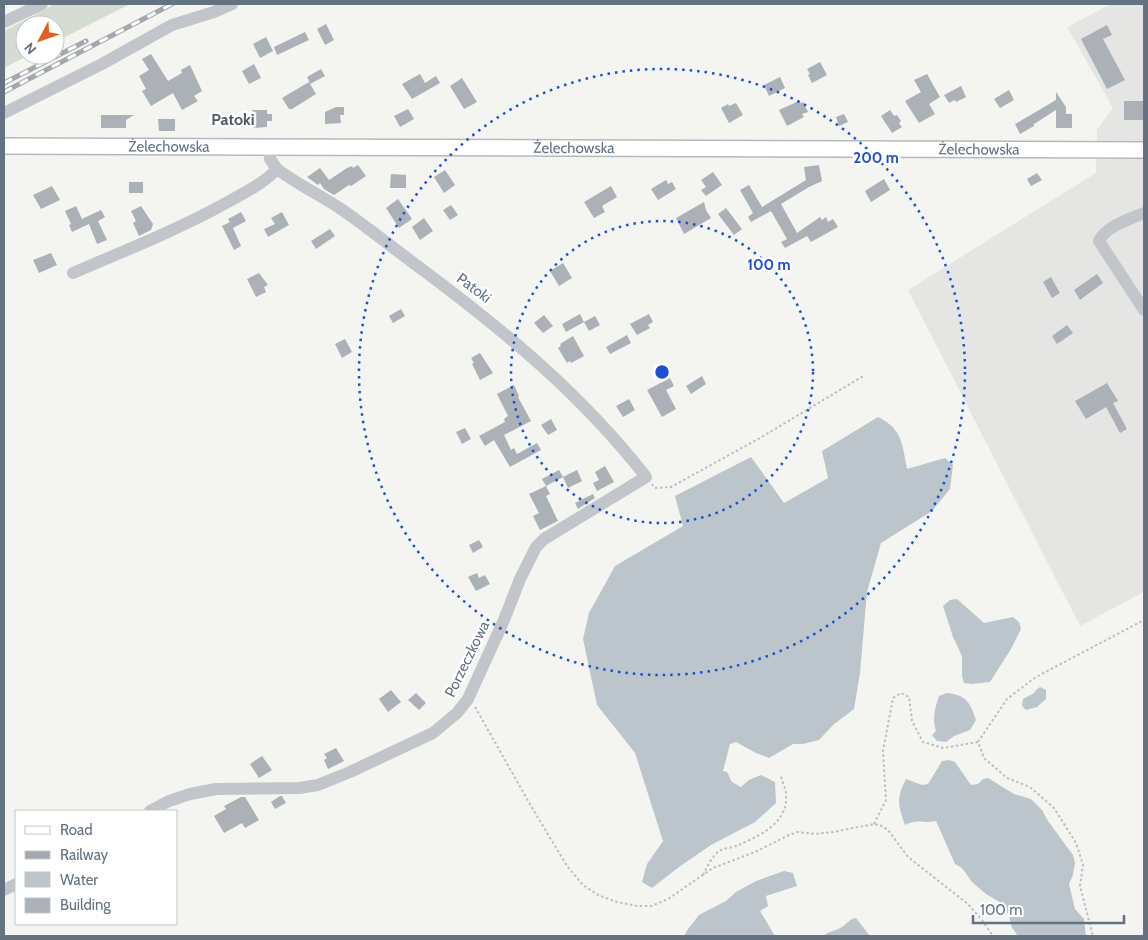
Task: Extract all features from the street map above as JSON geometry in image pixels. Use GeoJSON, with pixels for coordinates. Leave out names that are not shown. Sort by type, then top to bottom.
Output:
{"type":"FeatureCollection","features":[{"type":"Feature","properties":{"kind":"main road","name":"Żelechowska"},"geometry":{"type":"LineString","coordinates":[[4,146],[1144,150]]}},
{"type":"Feature","properties":{"kind":"street"},"geometry":{"type":"LineString","coordinates":[[4,22],[42,4]]}},
{"type":"Feature","properties":{"kind":"street"},"geometry":{"type":"LineString","coordinates":[[4,113],[102,64],[172,25],[214,12],[232,4]]}},
{"type":"Feature","properties":{"kind":"street"},"geometry":{"type":"LineString","coordinates":[[73,273],[193,221],[253,188],[268,178],[277,168],[270,159],[269,146]]}},
{"type":"Feature","properties":{"kind":"street","name":"Patoki"},"geometry":{"type":"LineString","coordinates":[[277,168],[341,210],[499,327],[574,396],[630,456],[646,477]]}},
{"type":"Feature","properties":{"kind":"street"},"geometry":{"type":"LineString","coordinates":[[1144,213],[1111,229],[1099,241],[1144,310]]}},
{"type":"Feature","properties":{"kind":"street","name":"Porzeczkowa"},"geometry":{"type":"LineString","coordinates":[[152,810],[169,801],[190,794],[216,789],[299,788],[318,785],[433,733],[457,713],[468,699],[501,628],[520,579],[536,547],[544,539],[646,477]]}},
{"type":"Feature","properties":{"kind":"path"},"geometry":{"type":"LineString","coordinates":[[646,477],[655,488],[671,487],[760,438],[865,375]]}},
{"type":"Feature","properties":{"kind":"path"},"geometry":{"type":"LineString","coordinates":[[874,824],[886,800],[884,751],[893,698],[902,693],[909,697],[912,721],[923,742],[943,748],[978,742],[1007,699],[1036,677],[1144,620]]}},
{"type":"Feature","properties":{"kind":"path"},"geometry":{"type":"LineString","coordinates":[[468,699],[477,708],[531,806],[567,866],[583,885],[598,896],[637,906],[651,906],[668,899],[713,868],[755,852],[789,835],[798,832],[833,832],[874,824],[888,830],[908,857],[968,904],[993,936]]}},
{"type":"Feature","properties":{"kind":"path"},"geometry":{"type":"LineString","coordinates":[[978,742],[984,758],[1007,778],[1030,787],[1054,808],[1076,843],[1083,865],[1080,886],[1093,936]]}},
{"type":"Feature","properties":{"kind":"path"},"geometry":{"type":"LineString","coordinates":[[702,877],[720,850],[758,837],[775,824],[785,807],[786,794],[781,776]]}},
{"type":"Feature","properties":{"kind":"shaded area"},"geometry":{"type":"Polygon","coordinates":[[[55,4],[130,4],[65,37],[65,15],[34,15],[55,4]]]}},
{"type":"Feature","properties":{"kind":"shaded area"},"geometry":{"type":"Polygon","coordinates":[[[1111,4],[1144,4],[1144,592],[1080,626],[908,290],[1096,173],[1097,130],[1113,108],[1067,27],[1111,4]]]}},
{"type":"Feature","properties":{"kind":"shaded area"},"geometry":{"type":"Polygon","coordinates":[[[15,25],[15,62],[4,68],[4,31],[15,25]]]}},
{"type":"Feature","properties":{"kind":"water"},"geometry":{"type":"Polygon","coordinates":[[[878,417],[897,432],[907,469],[945,458],[953,465],[950,489],[932,511],[881,543],[867,592],[860,673],[854,709],[833,725],[819,740],[803,744],[793,744],[769,758],[736,742],[730,744],[723,771],[727,772],[732,782],[741,787],[749,780],[761,775],[775,782],[776,803],[755,822],[711,845],[652,888],[642,882],[647,864],[663,841],[635,753],[597,705],[583,639],[589,613],[615,566],[683,526],[675,496],[751,457],[784,503],[828,478],[822,451],[878,417]]]}},
{"type":"Feature","properties":{"kind":"water"},"geometry":{"type":"Polygon","coordinates":[[[957,599],[984,623],[1013,617],[1019,622],[1021,629],[990,682],[964,683],[962,656],[953,637],[943,606],[950,600],[957,599]]]}},
{"type":"Feature","properties":{"kind":"water"},"geometry":{"type":"Polygon","coordinates":[[[1040,687],[1046,690],[1046,699],[1037,707],[1026,710],[1022,706],[1023,699],[1040,687]]]}},
{"type":"Feature","properties":{"kind":"water"},"geometry":{"type":"Polygon","coordinates":[[[947,693],[963,698],[972,708],[976,720],[970,730],[954,736],[946,742],[937,741],[932,735],[936,731],[934,722],[935,709],[939,696],[947,693]]]}},
{"type":"Feature","properties":{"kind":"water"},"geometry":{"type":"Polygon","coordinates":[[[949,760],[955,762],[971,785],[978,784],[983,779],[988,778],[1014,794],[1031,799],[1042,810],[1073,855],[1075,863],[1069,884],[1075,909],[1084,919],[1086,936],[1018,936],[1012,928],[1003,904],[986,894],[972,882],[962,868],[955,864],[936,821],[918,821],[905,825],[899,797],[906,779],[922,785],[928,784],[942,761],[949,760]]]}},
{"type":"Feature","properties":{"kind":"water"},"geometry":{"type":"Polygon","coordinates":[[[784,871],[793,873],[797,886],[766,896],[768,906],[760,911],[775,936],[684,936],[699,915],[726,901],[736,892],[756,881],[784,871]]]}},
{"type":"Feature","properties":{"kind":"water"},"geometry":{"type":"Polygon","coordinates":[[[856,918],[870,936],[823,936],[844,926],[850,920],[856,918]]]}},
{"type":"Feature","properties":{"kind":"building"},"geometry":{"type":"Polygon","coordinates":[[[326,24],[334,40],[325,45],[317,29],[326,24]]]}},
{"type":"Feature","properties":{"kind":"building"},"geometry":{"type":"Polygon","coordinates":[[[1107,25],[1112,35],[1103,39],[1125,80],[1107,89],[1081,39],[1107,25]]]}},
{"type":"Feature","properties":{"kind":"building"},"geometry":{"type":"Polygon","coordinates":[[[305,32],[309,40],[277,55],[274,47],[305,32]]]}},
{"type":"Feature","properties":{"kind":"building"},"geometry":{"type":"Polygon","coordinates":[[[266,37],[273,51],[260,58],[253,44],[266,37]]]}},
{"type":"Feature","properties":{"kind":"building"},"geometry":{"type":"Polygon","coordinates":[[[151,54],[168,81],[182,73],[181,70],[190,65],[202,91],[194,96],[198,101],[182,110],[173,93],[151,106],[142,91],[146,89],[139,76],[149,70],[142,59],[151,54]]]}},
{"type":"Feature","properties":{"kind":"building"},"geometry":{"type":"Polygon","coordinates":[[[820,62],[827,75],[812,83],[807,69],[820,62]]]}},
{"type":"Feature","properties":{"kind":"building"},"geometry":{"type":"Polygon","coordinates":[[[254,64],[261,78],[249,84],[242,71],[254,64]]]}},
{"type":"Feature","properties":{"kind":"building"},"geometry":{"type":"Polygon","coordinates":[[[321,69],[325,76],[310,84],[316,94],[289,109],[282,98],[310,83],[307,77],[321,69]]]}},
{"type":"Feature","properties":{"kind":"building"},"geometry":{"type":"Polygon","coordinates":[[[420,74],[425,83],[436,76],[440,83],[412,99],[402,84],[420,74]]]}},
{"type":"Feature","properties":{"kind":"building"},"geometry":{"type":"Polygon","coordinates":[[[927,74],[940,97],[929,104],[935,114],[919,123],[905,101],[921,92],[914,80],[927,74]]]}},
{"type":"Feature","properties":{"kind":"building"},"geometry":{"type":"Polygon","coordinates":[[[780,77],[785,88],[769,96],[764,85],[780,77]]]}},
{"type":"Feature","properties":{"kind":"building"},"geometry":{"type":"Polygon","coordinates":[[[462,78],[477,102],[464,109],[450,86],[462,78]]]}},
{"type":"Feature","properties":{"kind":"building"},"geometry":{"type":"Polygon","coordinates":[[[961,86],[966,97],[949,103],[944,95],[961,86]]]}},
{"type":"Feature","properties":{"kind":"building"},"geometry":{"type":"Polygon","coordinates":[[[1009,90],[1014,100],[1000,108],[994,99],[1009,90]]]}},
{"type":"Feature","properties":{"kind":"building"},"geometry":{"type":"Polygon","coordinates":[[[1056,92],[1066,107],[1066,114],[1072,114],[1072,128],[1056,128],[1056,110],[1020,134],[1015,124],[1056,100],[1056,92]]]}},
{"type":"Feature","properties":{"kind":"building"},"geometry":{"type":"Polygon","coordinates":[[[799,101],[800,103],[803,102],[808,112],[802,114],[804,117],[787,126],[779,110],[799,101]]]}},
{"type":"Feature","properties":{"kind":"building"},"geometry":{"type":"Polygon","coordinates":[[[1124,101],[1144,101],[1144,120],[1124,120],[1124,101]]]}},
{"type":"Feature","properties":{"kind":"building"},"geometry":{"type":"Polygon","coordinates":[[[736,103],[743,115],[729,123],[721,108],[728,104],[729,106],[736,103]]]}},
{"type":"Feature","properties":{"kind":"building"},"geometry":{"type":"Polygon","coordinates":[[[336,107],[344,107],[344,115],[340,115],[341,123],[325,124],[325,112],[336,107]]]}},
{"type":"Feature","properties":{"kind":"building"},"geometry":{"type":"Polygon","coordinates":[[[408,109],[414,119],[400,127],[394,116],[408,109]]]}},
{"type":"Feature","properties":{"kind":"building"},"geometry":{"type":"Polygon","coordinates":[[[252,110],[267,110],[267,114],[272,114],[272,121],[267,121],[267,127],[253,128],[252,110]]]}},
{"type":"Feature","properties":{"kind":"building"},"geometry":{"type":"Polygon","coordinates":[[[890,110],[894,116],[897,115],[902,127],[892,133],[881,116],[890,110]]]}},
{"type":"Feature","properties":{"kind":"building"},"geometry":{"type":"Polygon","coordinates":[[[844,114],[848,122],[839,126],[836,117],[844,114]]]}},
{"type":"Feature","properties":{"kind":"building"},"geometry":{"type":"Polygon","coordinates":[[[101,115],[134,115],[126,120],[126,128],[101,128],[101,115]]]}},
{"type":"Feature","properties":{"kind":"building"},"geometry":{"type":"Polygon","coordinates":[[[158,119],[175,119],[175,131],[159,131],[158,119]]]}},
{"type":"Feature","properties":{"kind":"building"},"geometry":{"type":"Polygon","coordinates":[[[358,165],[366,176],[334,195],[324,189],[320,183],[318,185],[307,177],[320,168],[329,180],[347,168],[352,166],[353,168],[358,165]]]}},
{"type":"Feature","properties":{"kind":"building"},"geometry":{"type":"Polygon","coordinates":[[[819,165],[822,181],[781,204],[797,233],[820,217],[822,220],[826,217],[828,222],[833,219],[838,227],[811,242],[807,236],[785,248],[781,242],[787,239],[771,211],[751,222],[748,217],[753,213],[740,190],[749,185],[762,207],[806,180],[804,167],[819,165]]]}},
{"type":"Feature","properties":{"kind":"building"},"geometry":{"type":"Polygon","coordinates":[[[445,170],[455,185],[444,193],[434,177],[445,170]]]}},
{"type":"Feature","properties":{"kind":"building"},"geometry":{"type":"Polygon","coordinates":[[[713,172],[722,185],[706,196],[701,190],[706,187],[701,180],[713,172]]]}},
{"type":"Feature","properties":{"kind":"building"},"geometry":{"type":"Polygon","coordinates":[[[1037,173],[1042,180],[1031,186],[1027,179],[1037,173]]]}},
{"type":"Feature","properties":{"kind":"building"},"geometry":{"type":"Polygon","coordinates":[[[391,174],[406,175],[406,188],[390,188],[391,174]]]}},
{"type":"Feature","properties":{"kind":"building"},"geometry":{"type":"Polygon","coordinates":[[[884,179],[890,190],[871,202],[865,191],[884,179]]]}},
{"type":"Feature","properties":{"kind":"building"},"geometry":{"type":"Polygon","coordinates":[[[666,180],[668,184],[672,182],[676,189],[658,200],[651,189],[666,180]]]}},
{"type":"Feature","properties":{"kind":"building"},"geometry":{"type":"Polygon","coordinates":[[[129,182],[143,182],[143,193],[129,193],[129,182]]]}},
{"type":"Feature","properties":{"kind":"building"},"geometry":{"type":"Polygon","coordinates":[[[52,186],[60,200],[41,209],[33,195],[52,186]]]}},
{"type":"Feature","properties":{"kind":"building"},"geometry":{"type":"Polygon","coordinates":[[[611,186],[617,197],[602,206],[605,212],[594,218],[584,202],[611,186]]]}},
{"type":"Feature","properties":{"kind":"building"},"geometry":{"type":"Polygon","coordinates":[[[398,199],[412,219],[399,228],[386,208],[398,199]]]}},
{"type":"Feature","properties":{"kind":"building"},"geometry":{"type":"Polygon","coordinates":[[[704,202],[711,218],[684,234],[676,218],[704,202]]]}},
{"type":"Feature","properties":{"kind":"building"},"geometry":{"type":"Polygon","coordinates":[[[451,205],[458,215],[450,220],[443,210],[451,205]]]}},
{"type":"Feature","properties":{"kind":"building"},"geometry":{"type":"Polygon","coordinates":[[[76,206],[82,219],[101,210],[105,217],[98,221],[107,240],[97,244],[89,224],[72,232],[69,225],[71,224],[65,211],[76,206]]]}},
{"type":"Feature","properties":{"kind":"building"},"geometry":{"type":"Polygon","coordinates":[[[141,206],[153,224],[151,230],[139,236],[133,223],[136,221],[131,211],[141,206]]]}},
{"type":"Feature","properties":{"kind":"building"},"geometry":{"type":"Polygon","coordinates":[[[726,208],[742,229],[734,235],[718,214],[726,208]]]}},
{"type":"Feature","properties":{"kind":"building"},"geometry":{"type":"Polygon","coordinates":[[[241,212],[246,221],[233,228],[241,246],[234,250],[222,226],[230,222],[228,219],[241,212]]]}},
{"type":"Feature","properties":{"kind":"building"},"geometry":{"type":"Polygon","coordinates":[[[282,212],[289,225],[268,237],[264,229],[275,224],[271,218],[282,212]]]}},
{"type":"Feature","properties":{"kind":"building"},"geometry":{"type":"Polygon","coordinates":[[[424,218],[433,231],[420,240],[412,227],[424,218]]]}},
{"type":"Feature","properties":{"kind":"building"},"geometry":{"type":"Polygon","coordinates":[[[330,229],[335,236],[316,249],[311,241],[330,229]]]}},
{"type":"Feature","properties":{"kind":"building"},"geometry":{"type":"Polygon","coordinates":[[[51,253],[57,265],[39,273],[33,260],[51,253]]]}},
{"type":"Feature","properties":{"kind":"building"},"geometry":{"type":"Polygon","coordinates":[[[563,263],[572,278],[559,286],[550,271],[563,263]]]}},
{"type":"Feature","properties":{"kind":"building"},"geometry":{"type":"Polygon","coordinates":[[[259,273],[268,285],[264,287],[266,292],[256,297],[247,279],[259,273]]]}},
{"type":"Feature","properties":{"kind":"building"},"geometry":{"type":"Polygon","coordinates":[[[1097,274],[1103,283],[1080,300],[1074,290],[1097,274]]]}},
{"type":"Feature","properties":{"kind":"building"},"geometry":{"type":"Polygon","coordinates":[[[1051,277],[1060,293],[1052,298],[1043,282],[1051,277]]]}},
{"type":"Feature","properties":{"kind":"building"},"geometry":{"type":"Polygon","coordinates":[[[401,309],[405,316],[393,323],[389,316],[401,309]]]}},
{"type":"Feature","properties":{"kind":"building"},"geometry":{"type":"Polygon","coordinates":[[[580,314],[584,322],[566,332],[562,324],[580,314]]]}},
{"type":"Feature","properties":{"kind":"building"},"geometry":{"type":"Polygon","coordinates":[[[649,314],[653,322],[648,325],[650,328],[637,335],[630,324],[649,314]]]}},
{"type":"Feature","properties":{"kind":"building"},"geometry":{"type":"Polygon","coordinates":[[[544,315],[553,326],[543,333],[534,323],[544,315]]]}},
{"type":"Feature","properties":{"kind":"building"},"geometry":{"type":"Polygon","coordinates":[[[595,316],[600,325],[589,331],[584,322],[595,316]]]}},
{"type":"Feature","properties":{"kind":"building"},"geometry":{"type":"Polygon","coordinates":[[[1067,325],[1073,333],[1057,344],[1052,336],[1067,325]]]}},
{"type":"Feature","properties":{"kind":"building"},"geometry":{"type":"Polygon","coordinates":[[[627,335],[631,343],[610,354],[606,347],[627,335]]]}},
{"type":"Feature","properties":{"kind":"building"},"geometry":{"type":"Polygon","coordinates":[[[573,336],[584,356],[571,363],[570,361],[567,363],[558,348],[561,346],[560,344],[573,336]]]}},
{"type":"Feature","properties":{"kind":"building"},"geometry":{"type":"Polygon","coordinates":[[[345,339],[352,352],[342,358],[335,344],[345,339]]]}},
{"type":"Feature","properties":{"kind":"building"},"geometry":{"type":"Polygon","coordinates":[[[480,353],[493,373],[480,380],[471,358],[480,353]]]}},
{"type":"Feature","properties":{"kind":"building"},"geometry":{"type":"Polygon","coordinates":[[[702,376],[706,384],[691,394],[686,386],[702,376]]]}},
{"type":"Feature","properties":{"kind":"building"},"geometry":{"type":"Polygon","coordinates":[[[670,378],[674,386],[666,390],[676,409],[662,417],[647,390],[670,378]]]}},
{"type":"Feature","properties":{"kind":"building"},"geometry":{"type":"Polygon","coordinates":[[[1107,383],[1118,401],[1113,403],[1127,429],[1120,433],[1106,407],[1086,419],[1075,401],[1107,383]]]}},
{"type":"Feature","properties":{"kind":"building"},"geometry":{"type":"Polygon","coordinates":[[[514,385],[518,397],[531,421],[504,435],[511,450],[514,448],[517,454],[537,443],[541,450],[510,467],[494,440],[485,446],[479,436],[505,422],[504,419],[508,416],[497,394],[514,385]]]}},
{"type":"Feature","properties":{"kind":"building"},"geometry":{"type":"Polygon","coordinates":[[[629,399],[635,410],[623,417],[616,406],[629,399]]]}},
{"type":"Feature","properties":{"kind":"building"},"geometry":{"type":"Polygon","coordinates":[[[551,419],[557,430],[548,435],[541,425],[551,419]]]}},
{"type":"Feature","properties":{"kind":"building"},"geometry":{"type":"Polygon","coordinates":[[[465,428],[471,439],[462,444],[456,432],[465,428]]]}},
{"type":"Feature","properties":{"kind":"building"},"geometry":{"type":"Polygon","coordinates":[[[605,466],[614,482],[597,491],[593,483],[599,480],[595,472],[605,466]]]}},
{"type":"Feature","properties":{"kind":"building"},"geometry":{"type":"Polygon","coordinates":[[[559,470],[563,477],[546,486],[542,479],[559,470]]]}},
{"type":"Feature","properties":{"kind":"building"},"geometry":{"type":"Polygon","coordinates":[[[577,470],[582,481],[568,488],[563,477],[577,470]]]}},
{"type":"Feature","properties":{"kind":"building"},"geometry":{"type":"Polygon","coordinates":[[[546,486],[550,494],[546,496],[558,521],[540,530],[533,516],[539,513],[529,494],[546,486]]]}},
{"type":"Feature","properties":{"kind":"building"},"geometry":{"type":"Polygon","coordinates":[[[593,494],[595,498],[578,509],[575,503],[593,494]]]}},
{"type":"Feature","properties":{"kind":"building"},"geometry":{"type":"Polygon","coordinates":[[[479,540],[483,547],[473,553],[469,545],[479,540]]]}},
{"type":"Feature","properties":{"kind":"building"},"geometry":{"type":"Polygon","coordinates":[[[477,573],[479,578],[485,575],[490,584],[476,591],[468,577],[477,573]]]}},
{"type":"Feature","properties":{"kind":"building"},"geometry":{"type":"Polygon","coordinates":[[[391,690],[401,702],[388,712],[379,699],[391,690]]]}},
{"type":"Feature","properties":{"kind":"building"},"geometry":{"type":"Polygon","coordinates":[[[416,693],[426,703],[419,710],[408,700],[416,693]]]}},
{"type":"Feature","properties":{"kind":"building"},"geometry":{"type":"Polygon","coordinates":[[[336,748],[344,761],[328,769],[324,760],[327,758],[324,754],[336,748]]]}},
{"type":"Feature","properties":{"kind":"building"},"geometry":{"type":"Polygon","coordinates":[[[262,756],[272,770],[259,778],[250,764],[262,756]]]}},
{"type":"Feature","properties":{"kind":"building"},"geometry":{"type":"Polygon","coordinates":[[[282,796],[286,803],[275,809],[271,802],[282,796]]]}},
{"type":"Feature","properties":{"kind":"building"},"geometry":{"type":"Polygon","coordinates":[[[241,797],[245,797],[259,820],[245,828],[242,823],[224,833],[214,816],[226,809],[224,806],[241,797]]]}},
{"type":"Feature","properties":{"kind":"railway"},"geometry":{"type":"LineString","coordinates":[[4,92],[172,4]]}},
{"type":"Feature","properties":{"kind":"railway"},"geometry":{"type":"LineString","coordinates":[[4,83],[86,41]]}},
{"type":"Feature","properties":{"kind":"district","name":"Patoki"},"geometry":{"type":"Point","coordinates":[233,119]}}]}
